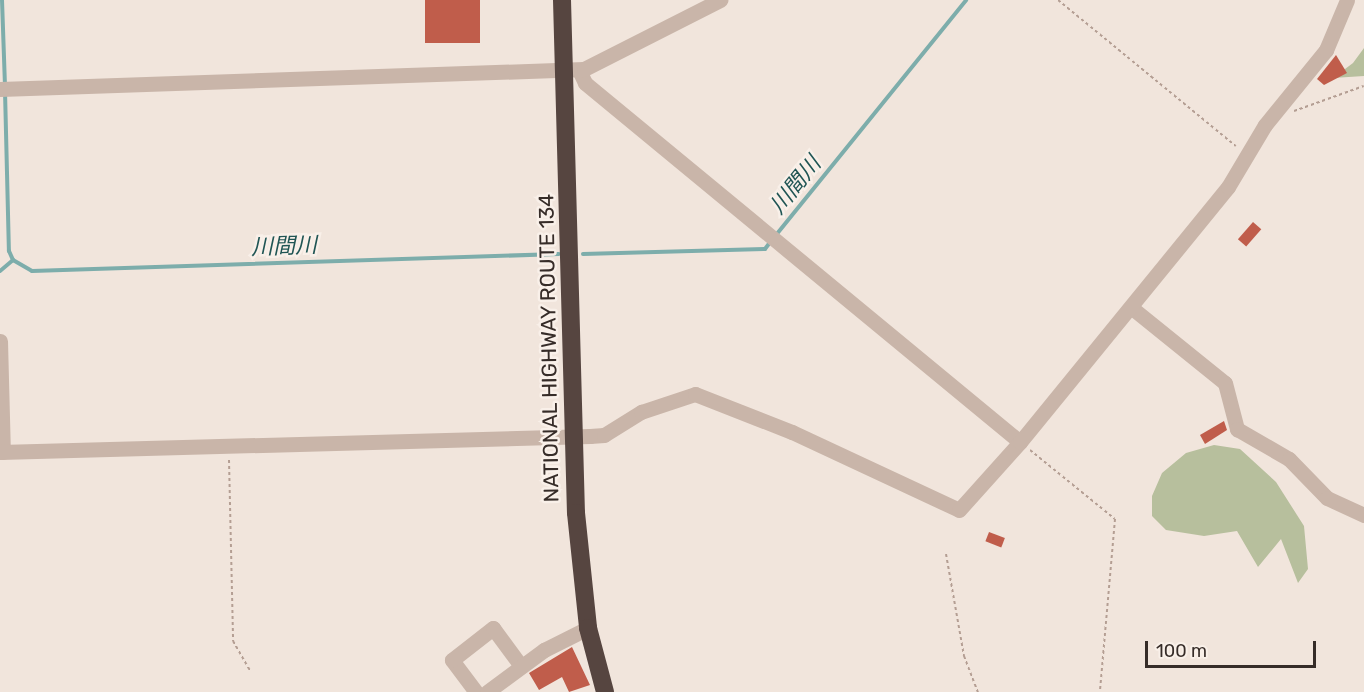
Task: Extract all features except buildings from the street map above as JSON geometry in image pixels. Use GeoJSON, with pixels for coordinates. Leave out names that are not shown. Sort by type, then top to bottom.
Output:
{"type":"FeatureCollection","features":[{"type":"Feature","properties":{"kind":"highway","name":"NATIONAL HIGHWAY ROUTE 134"},"geometry":{"type":"LineString","coordinates":[[562,0],[573,70],[572,435],[579,562],[588,628],[605,692]]}},
{"type":"Feature","properties":{"kind":"street"},"geometry":{"type":"LineString","coordinates":[[7,89],[573,70],[720,0]]}},
{"type":"Feature","properties":{"kind":"street"},"geometry":{"type":"LineString","coordinates":[[0,341],[2,452],[604,435],[641,412],[695,394],[792,432],[959,510],[1020,442],[1132,308],[1228,187],[1265,125],[1326,50],[1347,0]]}},
{"type":"Feature","properties":{"kind":"street"},"geometry":{"type":"LineString","coordinates":[[573,70],[585,83],[1020,442]]}},
{"type":"Feature","properties":{"kind":"street"},"geometry":{"type":"LineString","coordinates":[[1132,308],[1225,383],[1237,429],[1289,459],[1327,498],[1364,515]]}},
{"type":"Feature","properties":{"kind":"street"},"geometry":{"type":"LineString","coordinates":[[476,692],[452,660],[493,628],[521,666]]}},
{"type":"Feature","properties":{"kind":"street"},"geometry":{"type":"LineString","coordinates":[[487,692],[521,666],[588,628]]}},
{"type":"Feature","properties":{"kind":"path"},"geometry":{"type":"LineString","coordinates":[[1058,0],[1246,154]]}},
{"type":"Feature","properties":{"kind":"path"},"geometry":{"type":"LineString","coordinates":[[1265,125],[1364,86]]}},
{"type":"Feature","properties":{"kind":"path"},"geometry":{"type":"LineString","coordinates":[[1020,442],[1115,519],[1100,692]]}},
{"type":"Feature","properties":{"kind":"path"},"geometry":{"type":"LineString","coordinates":[[229,445],[233,641],[250,671]]}},
{"type":"Feature","properties":{"kind":"path"},"geometry":{"type":"LineString","coordinates":[[946,554],[964,656],[978,692]]}},
{"type":"Feature","properties":{"kind":"green space"},"geometry":{"type":"Polygon","coordinates":[[[1364,48],[1364,76],[1333,78],[1353,63],[1364,48]]]}},
{"type":"Feature","properties":{"kind":"green space"},"geometry":{"type":"Polygon","coordinates":[[[1214,445],[1240,449],[1276,482],[1304,526],[1308,569],[1298,583],[1281,539],[1258,567],[1237,531],[1204,536],[1166,530],[1152,516],[1152,496],[1162,473],[1186,453],[1214,445]]]}},
{"type":"Feature","properties":{"kind":"waterway","name":"川間川"},"geometry":{"type":"LineString","coordinates":[[2,0],[5,84]]}},
{"type":"Feature","properties":{"kind":"waterway","name":"川間川"},"geometry":{"type":"LineString","coordinates":[[776,235],[966,0]]}},
{"type":"Feature","properties":{"kind":"waterway","name":"川間川"},"geometry":{"type":"LineString","coordinates":[[5,91],[9,251],[13,260],[32,271],[559,254]]}},
{"type":"Feature","properties":{"kind":"waterway","name":"川間川"},"geometry":{"type":"LineString","coordinates":[[583,254],[765,249],[771,241]]}},
{"type":"Feature","properties":{"kind":"waterway","name":"川間川"},"geometry":{"type":"LineString","coordinates":[[0,271],[13,260]]}}]}
